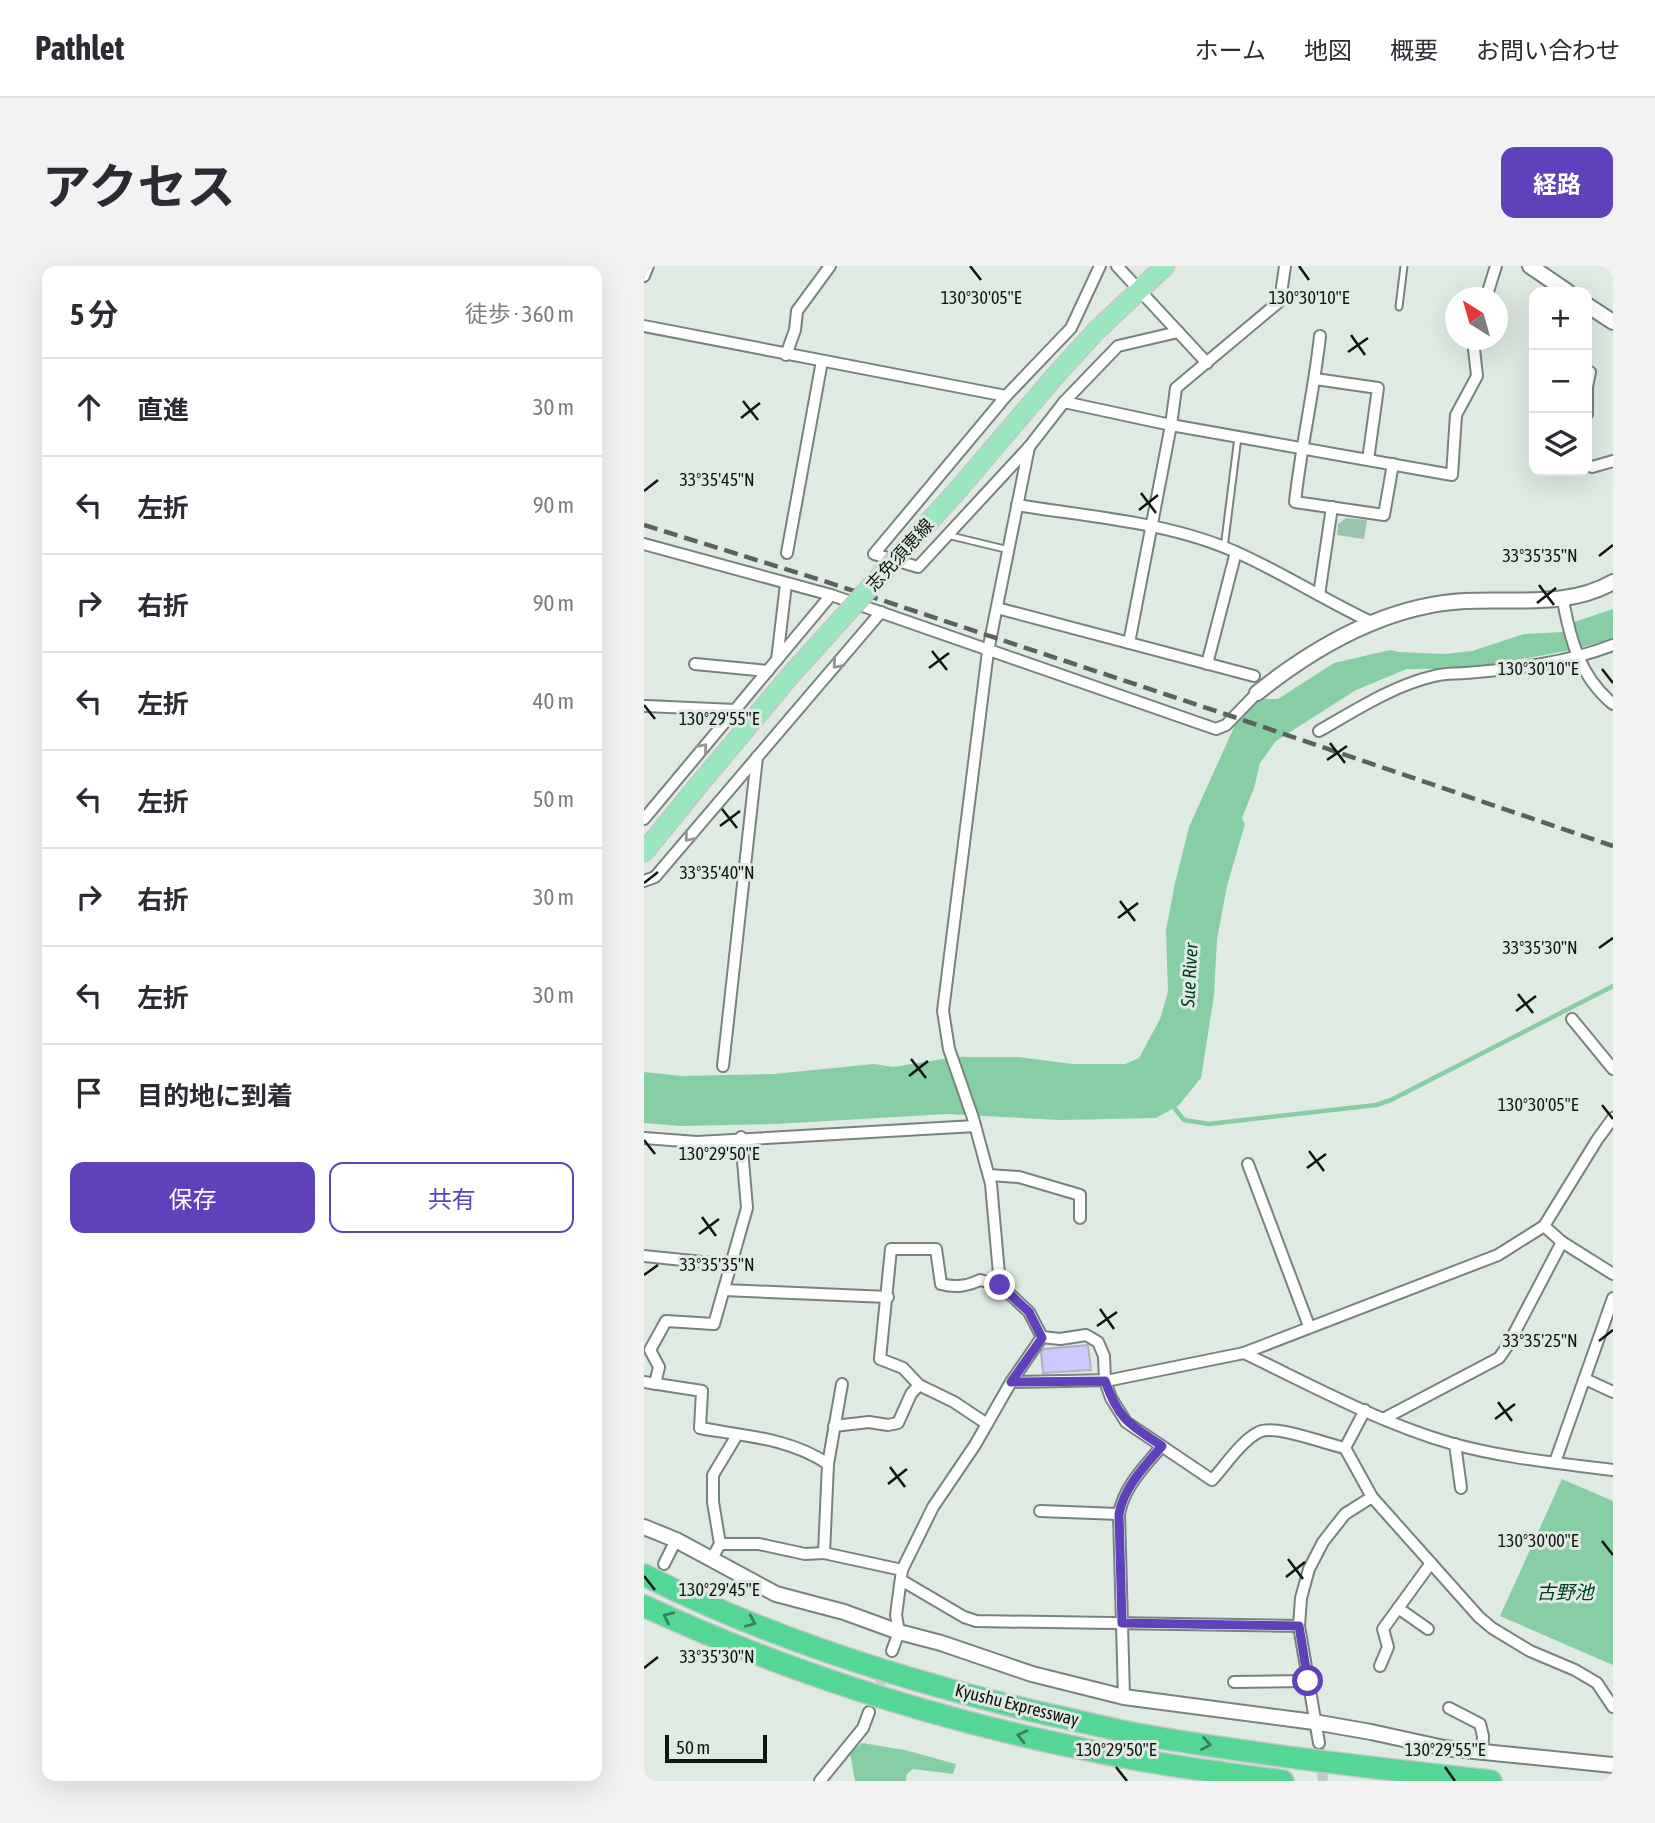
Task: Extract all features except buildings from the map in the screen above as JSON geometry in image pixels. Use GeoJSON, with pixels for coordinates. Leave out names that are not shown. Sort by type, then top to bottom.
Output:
{"type":"FeatureCollection","features":[{"type":"Feature","properties":{"kind":"highway","name":"Kyushu Expressway"},"geometry":{"type":"LineString","coordinates":[[644,1575],[783,1635],[898,1675],[1015,1706],[1142,1735],[1270,1755],[1491,1781]]}},
{"type":"Feature","properties":{"kind":"highway","name":"Kyushu Expressway"},"geometry":{"type":"LineString","coordinates":[[644,1605],[691,1627],[802,1671],[869,1694],[991,1728],[1090,1751],[1283,1781]]}},
{"type":"Feature","properties":{"kind":"main road","name":"志免須恵線"},"geometry":{"type":"LineString","coordinates":[[644,852],[789,677],[956,492],[1055,376],[1138,290],[1166,266]]}},
{"type":"Feature","properties":{"kind":"street"},"geometry":{"type":"LineString","coordinates":[[644,276],[648,266]]}},
{"type":"Feature","properties":{"kind":"street"},"geometry":{"type":"LineString","coordinates":[[786,355],[795,330],[797,312],[830,266]]}},
{"type":"Feature","properties":{"kind":"street"},"geometry":{"type":"LineString","coordinates":[[1100,266],[1071,328],[1006,396],[874,554],[918,567],[1029,447],[1063,402],[1118,346],[1178,332]]}},
{"type":"Feature","properties":{"kind":"street"},"geometry":{"type":"LineString","coordinates":[[1117,266],[1207,363]]}},
{"type":"Feature","properties":{"kind":"street"},"geometry":{"type":"LineString","coordinates":[[1129,643],[1176,388],[1280,301],[1285,266]]}},
{"type":"Feature","properties":{"kind":"street"},"geometry":{"type":"LineString","coordinates":[[1489,287],[1496,266]]}},
{"type":"Feature","properties":{"kind":"street"},"geometry":{"type":"LineString","coordinates":[[1530,266],[1561,287]]}},
{"type":"Feature","properties":{"kind":"street"},"geometry":{"type":"LineString","coordinates":[[1592,308],[1613,322]]}},
{"type":"Feature","properties":{"kind":"street"},"geometry":{"type":"LineString","coordinates":[[644,326],[1006,396]]}},
{"type":"Feature","properties":{"kind":"street"},"geometry":{"type":"LineString","coordinates":[[1320,336],[1315,379],[1301,448],[1295,502],[1384,515],[1393,464]]}},
{"type":"Feature","properties":{"kind":"street"},"geometry":{"type":"LineString","coordinates":[[1063,402],[1171,425],[1452,475],[1456,415],[1477,376],[1474,350]]}},
{"type":"Feature","properties":{"kind":"street"},"geometry":{"type":"LineString","coordinates":[[787,552],[822,361]]}},
{"type":"Feature","properties":{"kind":"street"},"geometry":{"type":"LineString","coordinates":[[1315,379],[1378,388],[1368,460]]}},
{"type":"Feature","properties":{"kind":"street"},"geometry":{"type":"LineString","coordinates":[[1000,1285],[989,1175],[949,1049],[943,1011],[988,651],[1029,447]]}},
{"type":"Feature","properties":{"kind":"street"},"geometry":{"type":"LineString","coordinates":[[1592,467],[1613,461]]}},
{"type":"Feature","properties":{"kind":"street"},"geometry":{"type":"LineString","coordinates":[[1017,505],[1191,536],[1236,552],[1371,622]]}},
{"type":"Feature","properties":{"kind":"street"},"geometry":{"type":"LineString","coordinates":[[1319,595],[1332,507]]}},
{"type":"Feature","properties":{"kind":"street"},"geometry":{"type":"LineString","coordinates":[[644,544],[831,595],[1216,729],[1226,725],[1281,673],[1371,622],[1426,606],[1464,601],[1563,604],[1613,582]]}},
{"type":"Feature","properties":{"kind":"street"},"geometry":{"type":"LineString","coordinates":[[1208,664],[1236,552]]}},
{"type":"Feature","properties":{"kind":"street"},"geometry":{"type":"LineString","coordinates":[[777,660],[786,584]]}},
{"type":"Feature","properties":{"kind":"street"},"geometry":{"type":"LineString","coordinates":[[644,819],[831,595]]}},
{"type":"Feature","properties":{"kind":"street"},"geometry":{"type":"LineString","coordinates":[[1563,604],[1575,654],[1605,697],[1613,704]]}},
{"type":"Feature","properties":{"kind":"street"},"geometry":{"type":"LineString","coordinates":[[997,608],[1254,676]]}},
{"type":"Feature","properties":{"kind":"street"},"geometry":{"type":"LineString","coordinates":[[644,881],[655,877],[881,612]]}},
{"type":"Feature","properties":{"kind":"street"},"geometry":{"type":"LineString","coordinates":[[1319,731],[1381,695],[1416,681],[1613,645]]}},
{"type":"Feature","properties":{"kind":"street"},"geometry":{"type":"LineString","coordinates":[[695,664],[768,671]]}},
{"type":"Feature","properties":{"kind":"street"},"geometry":{"type":"LineString","coordinates":[[646,706],[735,710]]}},
{"type":"Feature","properties":{"kind":"street"},"geometry":{"type":"LineString","coordinates":[[723,1066],[757,757]]}},
{"type":"Feature","properties":{"kind":"street"},"geometry":{"type":"LineString","coordinates":[[1572,1018],[1613,1069]]}},
{"type":"Feature","properties":{"kind":"street"},"geometry":{"type":"LineString","coordinates":[[1011,1382],[1105,1381],[1244,1353],[1498,1255],[1544,1226],[1613,1118]]}},
{"type":"Feature","properties":{"kind":"street"},"geometry":{"type":"LineString","coordinates":[[644,1138],[697,1142],[974,1122]]}},
{"type":"Feature","properties":{"kind":"street"},"geometry":{"type":"LineString","coordinates":[[741,1138],[747,1208],[714,1324],[666,1321],[650,1350],[659,1367],[650,1383],[702,1391],[700,1429],[791,1444],[828,1464]]}},
{"type":"Feature","properties":{"kind":"street"},"geometry":{"type":"LineString","coordinates":[[1248,1164],[1309,1326]]}},
{"type":"Feature","properties":{"kind":"street"},"geometry":{"type":"LineString","coordinates":[[989,1175],[1019,1177],[1080,1195],[1080,1218]]}},
{"type":"Feature","properties":{"kind":"street"},"geometry":{"type":"LineString","coordinates":[[1544,1226],[1613,1275]]}},
{"type":"Feature","properties":{"kind":"street"},"geometry":{"type":"LineString","coordinates":[[1385,1418],[1499,1358],[1562,1241]]}},
{"type":"Feature","properties":{"kind":"street"},"geometry":{"type":"LineString","coordinates":[[987,1424],[954,1402],[919,1385],[903,1368],[880,1359],[891,1249],[936,1249],[944,1286],[969,1285],[980,1280],[1000,1285],[1029,1312],[1042,1338]]}},
{"type":"Feature","properties":{"kind":"street"},"geometry":{"type":"LineString","coordinates":[[644,1256],[731,1265]]}},
{"type":"Feature","properties":{"kind":"street"},"geometry":{"type":"LineString","coordinates":[[724,1290],[888,1297]]}},
{"type":"Feature","properties":{"kind":"street"},"geometry":{"type":"LineString","coordinates":[[1555,1462],[1613,1298]]}},
{"type":"Feature","properties":{"kind":"street"},"geometry":{"type":"LineString","coordinates":[[1042,1338],[1060,1339],[1086,1335],[1098,1342],[1104,1356],[1105,1381],[1111,1398],[1126,1422],[1212,1480],[1260,1431],[1274,1430],[1345,1448],[1372,1497],[1492,1628],[1530,1651],[1575,1670],[1597,1683],[1613,1707]]}},
{"type":"Feature","properties":{"kind":"street"},"geometry":{"type":"LineString","coordinates":[[892,1651],[899,1632],[896,1615],[902,1575],[933,1507],[1011,1382],[1042,1338]]}},
{"type":"Feature","properties":{"kind":"street"},"geometry":{"type":"LineString","coordinates":[[1244,1353],[1364,1410],[1455,1444],[1490,1453],[1613,1470]]}},
{"type":"Feature","properties":{"kind":"street"},"geometry":{"type":"LineString","coordinates":[[1585,1379],[1613,1392]]}},
{"type":"Feature","properties":{"kind":"street"},"geometry":{"type":"LineString","coordinates":[[824,1553],[828,1464],[842,1384]]}},
{"type":"Feature","properties":{"kind":"street"},"geometry":{"type":"LineString","coordinates":[[834,1426],[869,1422],[888,1425],[898,1423],[911,1394],[919,1385]]}},
{"type":"Feature","properties":{"kind":"street"},"geometry":{"type":"LineString","coordinates":[[1345,1448],[1364,1410]]}},
{"type":"Feature","properties":{"kind":"street"},"geometry":{"type":"LineString","coordinates":[[711,1560],[720,1544],[713,1502],[713,1475],[737,1435]]}},
{"type":"Feature","properties":{"kind":"street"},"geometry":{"type":"LineString","coordinates":[[1455,1444],[1461,1488]]}},
{"type":"Feature","properties":{"kind":"street"},"geometry":{"type":"LineString","coordinates":[[1124,1697],[1119,1514],[1130,1485],[1162,1446]]}},
{"type":"Feature","properties":{"kind":"street"},"geometry":{"type":"LineString","coordinates":[[1319,1743],[1299,1626],[1301,1598],[1308,1569],[1323,1542],[1345,1514],[1372,1497]]}},
{"type":"Feature","properties":{"kind":"street"},"geometry":{"type":"LineString","coordinates":[[1040,1511],[1119,1514]]}},
{"type":"Feature","properties":{"kind":"street"},"geometry":{"type":"LineString","coordinates":[[644,1527],[676,1540],[776,1594],[844,1612],[1032,1674],[1124,1697],[1314,1722],[1444,1748],[1613,1765]]}},
{"type":"Feature","properties":{"kind":"street"},"geometry":{"type":"LineString","coordinates":[[664,1564],[676,1540]]}},
{"type":"Feature","properties":{"kind":"street"},"geometry":{"type":"LineString","coordinates":[[720,1544],[759,1544],[805,1554],[824,1553],[902,1575],[964,1617],[976,1621],[1299,1626]]}},
{"type":"Feature","properties":{"kind":"street"},"geometry":{"type":"LineString","coordinates":[[1380,1666],[1388,1647],[1383,1629],[1431,1563]]}},
{"type":"Feature","properties":{"kind":"street"},"geometry":{"type":"LineString","coordinates":[[1398,1608],[1428,1629]]}},
{"type":"Feature","properties":{"kind":"street"},"geometry":{"type":"LineString","coordinates":[[1234,1682],[1308,1681]]}},
{"type":"Feature","properties":{"kind":"street"},"geometry":{"type":"LineString","coordinates":[[1449,1708],[1480,1724],[1483,1735],[1482,1753]]}},
{"type":"Feature","properties":{"kind":"street"},"geometry":{"type":"LineString","coordinates":[[820,1781],[863,1728],[869,1712]]}},
{"type":"Feature","properties":{"kind":"lane"},"geometry":{"type":"LineString","coordinates":[[1399,307],[1404,266]]}},
{"type":"Feature","properties":{"kind":"lane"},"geometry":{"type":"LineString","coordinates":[[1224,548],[1238,437]]}},
{"type":"Feature","properties":{"kind":"lane"},"geometry":{"type":"LineString","coordinates":[[947,535],[1009,550]]}},
{"type":"Feature","properties":{"kind":"shaded area"},"geometry":{"type":"Polygon","coordinates":[[[1346,518],[1367,520],[1364,539],[1337,535],[1338,524],[1346,518]]]}},
{"type":"Feature","properties":{"kind":"water","name":"Sue River"},"geometry":{"type":"Polygon","coordinates":[[[1613,609],[1613,639],[1500,663],[1407,669],[1356,690],[1276,741],[1260,763],[1242,818],[1245,824],[1227,886],[1217,939],[1214,995],[1201,1078],[1179,1105],[1156,1118],[1060,1120],[947,1114],[776,1124],[680,1126],[644,1123],[644,1072],[681,1076],[774,1074],[874,1064],[893,1067],[956,1057],[1018,1057],[1073,1064],[1125,1064],[1139,1058],[1160,1019],[1168,992],[1166,930],[1189,827],[1235,725],[1260,699],[1278,699],[1334,663],[1390,650],[1444,654],[1472,651],[1524,634],[1563,632],[1571,623],[1613,609]]]}},
{"type":"Feature","properties":{"kind":"water","name":"古野池"},"geometry":{"type":"Polygon","coordinates":[[[1562,1479],[1613,1501],[1613,1665],[1500,1616],[1562,1479]]]}},
{"type":"Feature","properties":{"kind":"water"},"geometry":{"type":"Polygon","coordinates":[[[862,1743],[905,1750],[956,1764],[953,1774],[913,1769],[907,1774],[906,1781],[855,1781],[850,1753],[862,1743]]]}},
{"type":"Feature","properties":{"kind":"waterway"},"geometry":{"type":"LineString","coordinates":[[1172,1105],[1184,1120],[1209,1124],[1376,1105],[1391,1100],[1613,986]]}},
{"type":"Feature","properties":{"kind":"tunnel"},"geometry":{"type":"LineString","coordinates":[[869,1712],[892,1651]]}},
{"type":"Feature","properties":{"kind":"tunnel"},"geometry":{"type":"LineString","coordinates":[[1319,1743],[1323,1781]]}},
{"type":"Feature","properties":{"kind":"railway"},"geometry":{"type":"LineString","coordinates":[[644,525],[824,581],[1613,846]]}},
{"type":"Feature","properties":{"kind":"route"},"geometry":{"type":"LineString","coordinates":[[1000,1285],[1029,1312],[1042,1338],[1011,1382],[1105,1381],[1111,1398],[1126,1422],[1162,1446],[1130,1485],[1121,1503],[1122,1623],[1299,1626],[1308,1681]]}}]}
